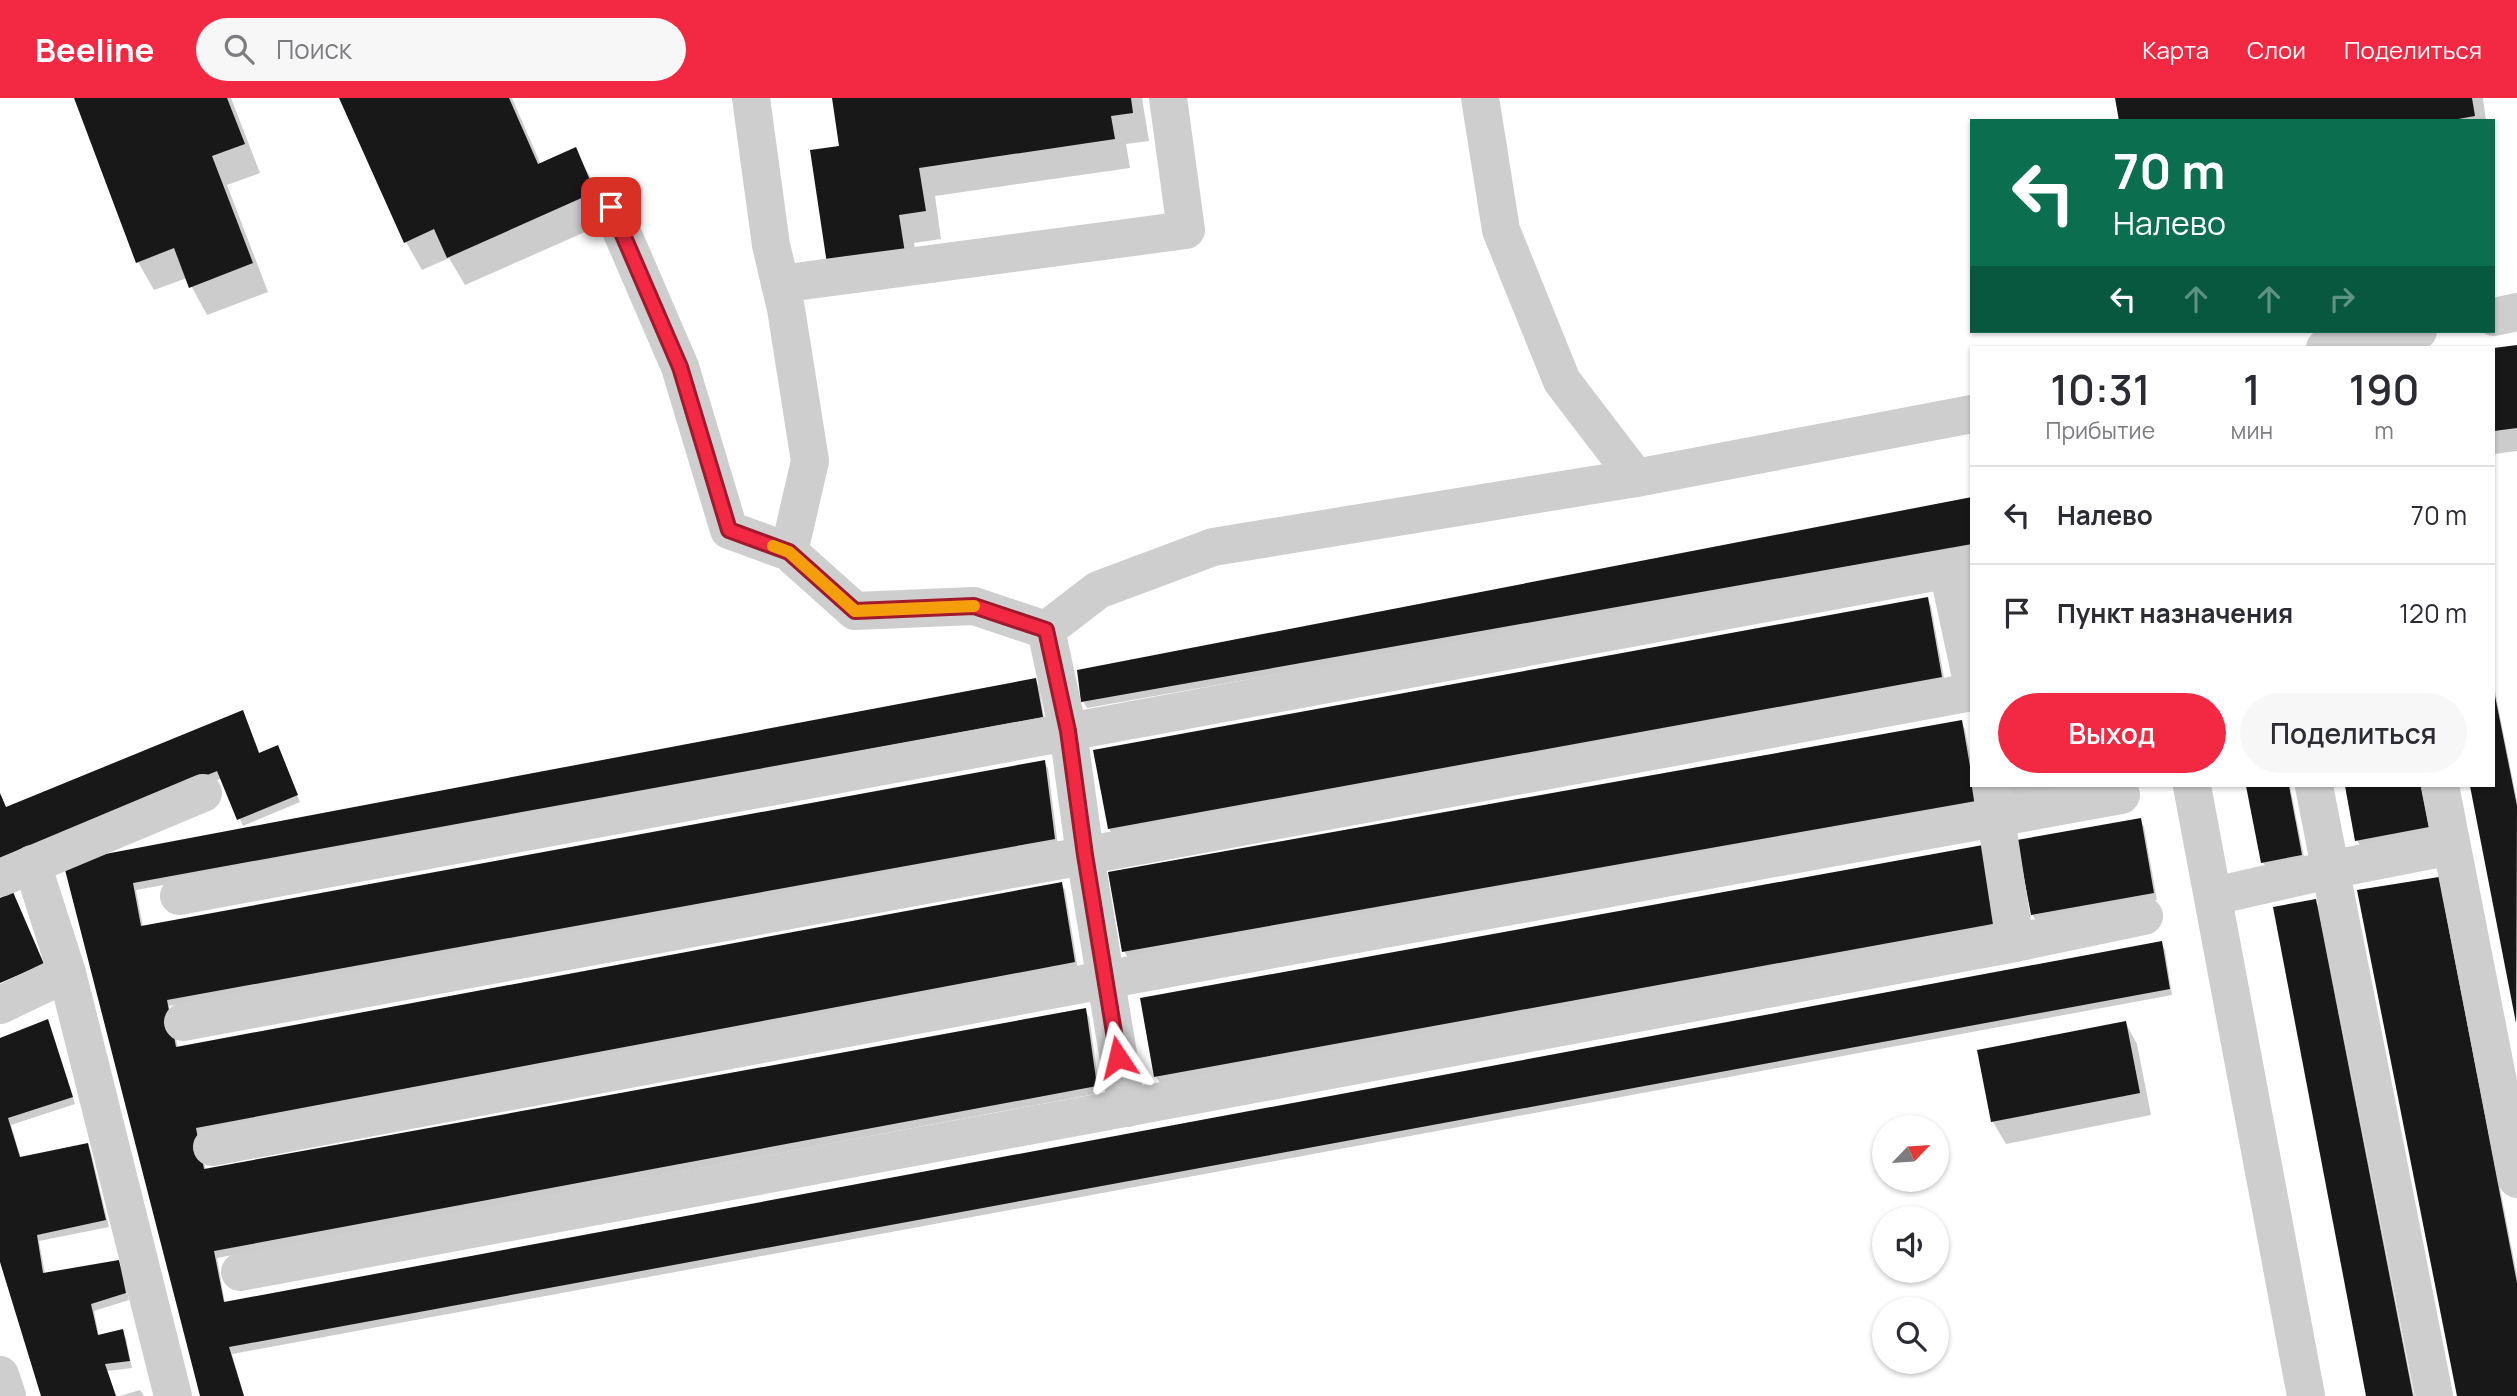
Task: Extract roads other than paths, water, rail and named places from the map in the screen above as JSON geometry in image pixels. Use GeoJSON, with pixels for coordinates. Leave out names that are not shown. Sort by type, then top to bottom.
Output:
{"type":"FeatureCollection","features":[{"type":"Feature","properties":{"kind":"lane"},"geometry":{"type":"LineString","coordinates":[[751,98],[771,245],[786,309],[810,461],[789,552]]}},
{"type":"Feature","properties":{"kind":"lane"},"geometry":{"type":"LineString","coordinates":[[780,284],[1186,230],[1168,98]]}},
{"type":"Feature","properties":{"kind":"lane"},"geometry":{"type":"LineString","coordinates":[[1480,98],[1501,230],[1562,381],[1636,478]]}},
{"type":"Feature","properties":{"kind":"lane"},"geometry":{"type":"LineString","coordinates":[[611,207],[680,367],[729,530],[789,552],[855,611],[974,606],[1046,630]]}},
{"type":"Feature","properties":{"kind":"lane"},"geometry":{"type":"LineString","coordinates":[[2495,317],[2517,312]]}},
{"type":"Feature","properties":{"kind":"lane"},"geometry":{"type":"LineString","coordinates":[[2336,346],[2407,333]]}},
{"type":"Feature","properties":{"kind":"lane"},"geometry":{"type":"LineString","coordinates":[[1046,630],[1098,590],[1213,547],[1636,478],[1970,414]]}},
{"type":"Feature","properties":{"kind":"lane"},"geometry":{"type":"LineString","coordinates":[[179,896],[1960,567],[1970,663]]}},
{"type":"Feature","properties":{"kind":"lane"},"geometry":{"type":"LineString","coordinates":[[1046,630],[1068,731],[1104,980],[1127,1108]]}},
{"type":"Feature","properties":{"kind":"lane"},"geometry":{"type":"LineString","coordinates":[[183,1022],[1970,692]]}},
{"type":"Feature","properties":{"kind":"lane"},"geometry":{"type":"LineString","coordinates":[[2192,787],[2306,1396]]}},
{"type":"Feature","properties":{"kind":"lane"},"geometry":{"type":"LineString","coordinates":[[2314,787],[2434,1396]]}},
{"type":"Feature","properties":{"kind":"lane"},"geometry":{"type":"LineString","coordinates":[[2440,787],[2517,1179]]}},
{"type":"Feature","properties":{"kind":"lane"},"geometry":{"type":"LineString","coordinates":[[173,1396],[67,973],[16,871],[203,793]]}},
{"type":"Feature","properties":{"kind":"lane"},"geometry":{"type":"LineString","coordinates":[[212,1147],[1104,980],[1994,802],[2121,795]]}},
{"type":"Feature","properties":{"kind":"lane"},"geometry":{"type":"LineString","coordinates":[[1994,802],[2015,943]]}},
{"type":"Feature","properties":{"kind":"lane"},"geometry":{"type":"LineString","coordinates":[[2214,896],[2451,846]]}},
{"type":"Feature","properties":{"kind":"lane"},"geometry":{"type":"LineString","coordinates":[[240,1272],[2015,943],[2144,916]]}},
{"type":"Feature","properties":{"kind":"lane"},"geometry":{"type":"LineString","coordinates":[[0,1005],[67,973]]}},
{"type":"Feature","properties":{"kind":"lane"},"geometry":{"type":"LineString","coordinates":[[0,1375],[7,1396]]}}]}
